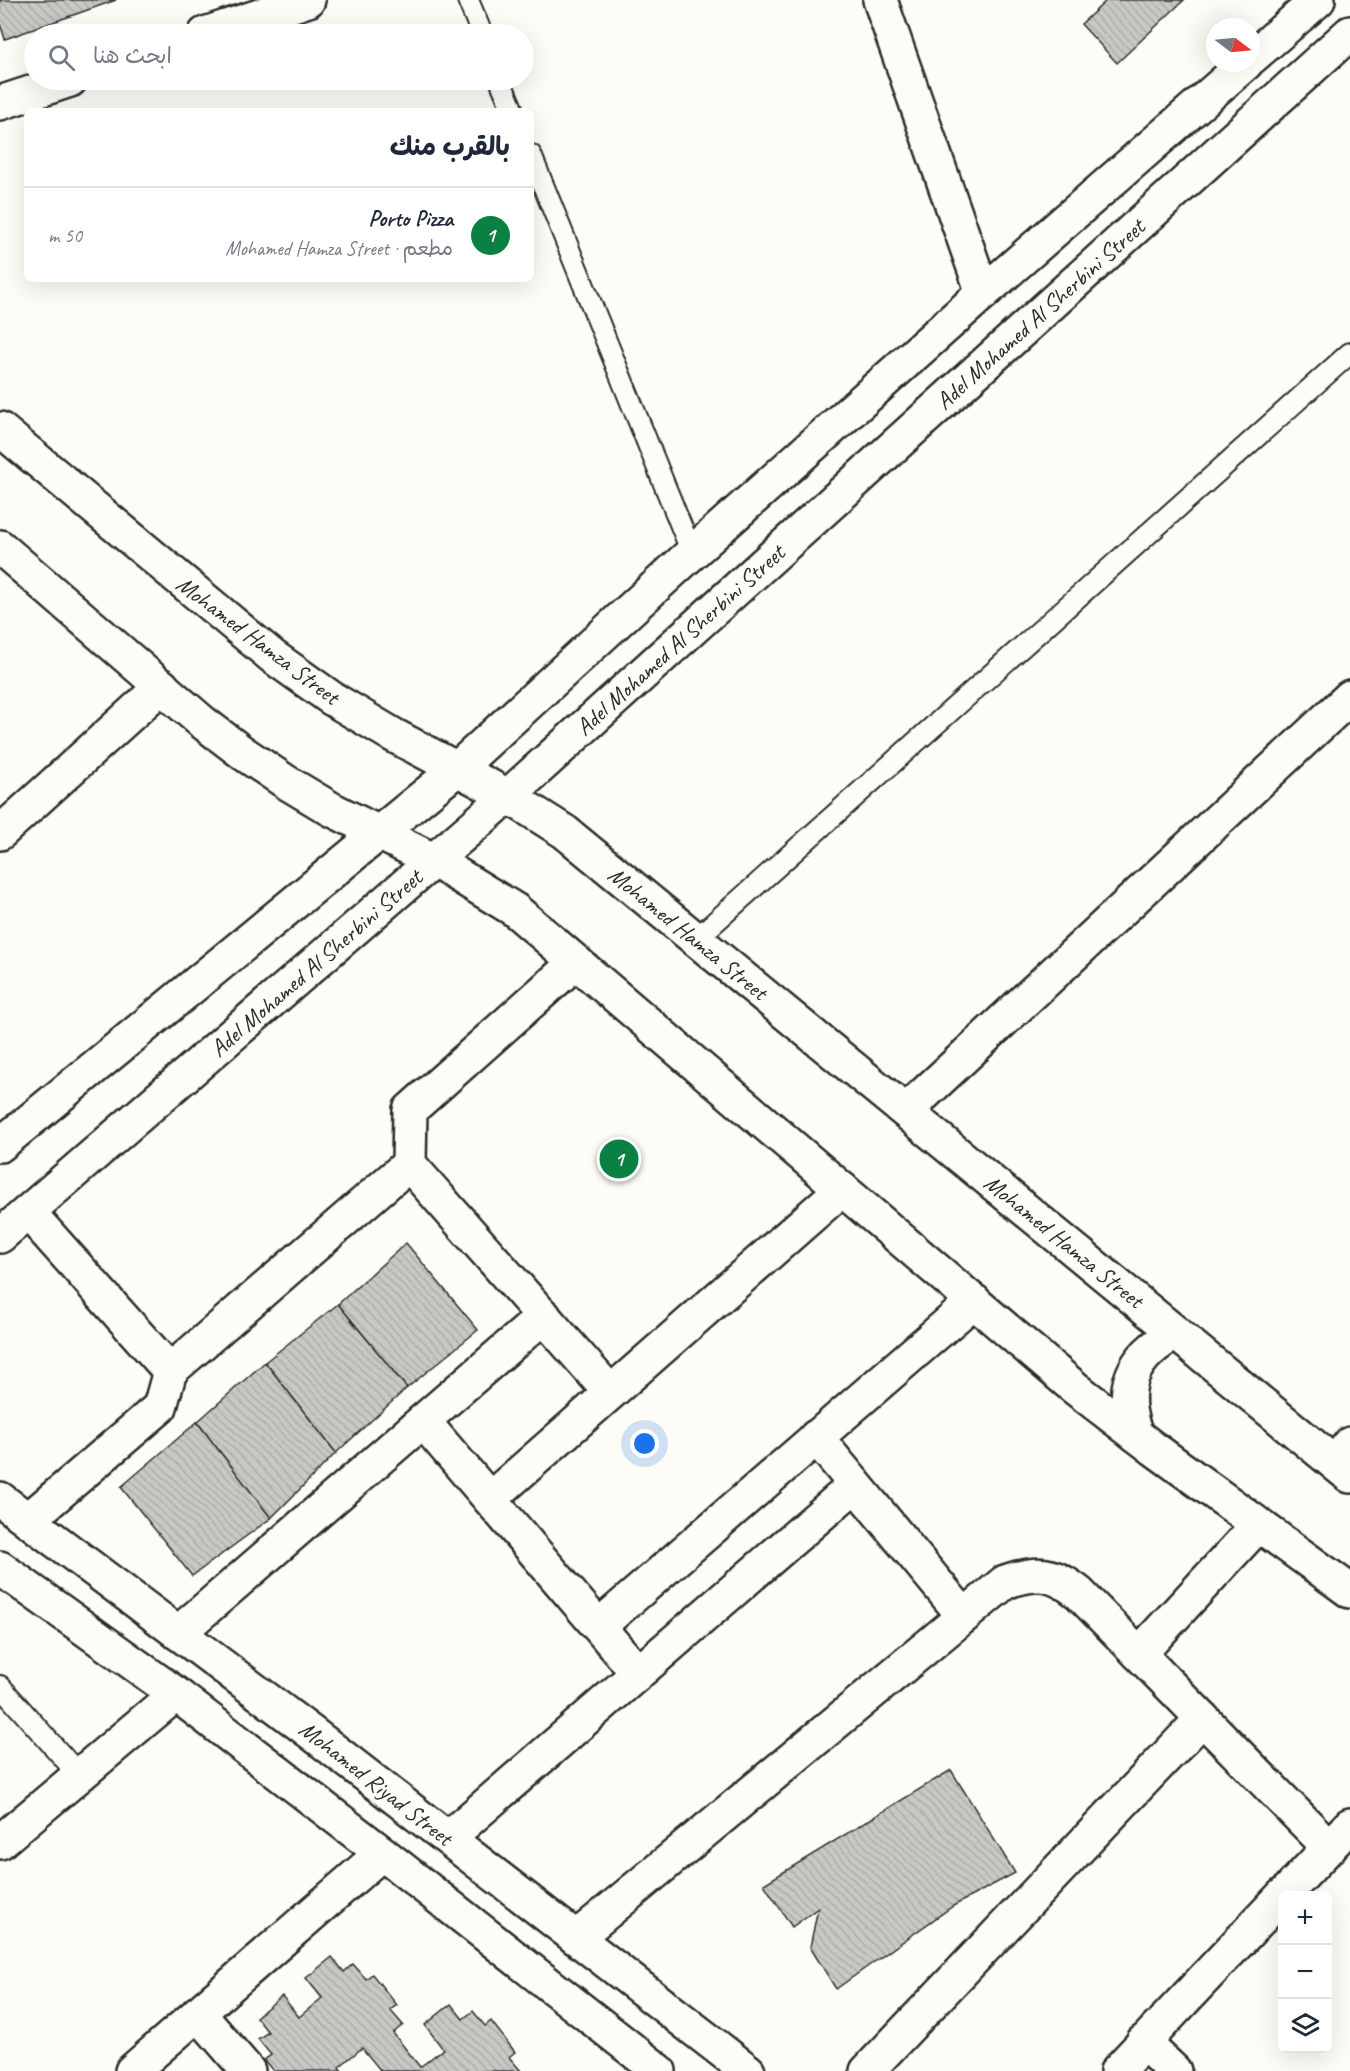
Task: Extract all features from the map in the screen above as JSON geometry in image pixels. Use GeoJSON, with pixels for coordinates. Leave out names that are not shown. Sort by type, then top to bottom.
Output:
{"type":"FeatureCollection","features":[{"type":"Feature","properties":{"kind":"street"},"geometry":{"type":"LineString","coordinates":[[229,24],[272,6],[308,0]]}},
{"type":"Feature","properties":{"kind":"street"},"geometry":{"type":"LineString","coordinates":[[880,0],[983,293]]}},
{"type":"Feature","properties":{"kind":"street"},"geometry":{"type":"LineString","coordinates":[[1260,50],[1318,0]]}},
{"type":"Feature","properties":{"kind":"street","name":"Adel Mohamed Al Sherbini Street"},"geometry":{"type":"LineString","coordinates":[[0,1236],[508,796],[1350,33]]}},
{"type":"Feature","properties":{"kind":"street"},"geometry":{"type":"LineString","coordinates":[[0,1145],[458,768],[692,553],[1235,72]]}},
{"type":"Feature","properties":{"kind":"street"},"geometry":{"type":"LineString","coordinates":[[1217,88],[1248,125]]}},
{"type":"Feature","properties":{"kind":"street"},"geometry":{"type":"LineString","coordinates":[[0,103],[40,90]]}},
{"type":"Feature","properties":{"kind":"street","name":"Mohamed Hamza Street"},"geometry":{"type":"LineString","coordinates":[[0,429],[215,611],[272,656],[340,703],[393,735],[508,796],[566,832],[1176,1333],[1345,1461]]}},
{"type":"Feature","properties":{"kind":"street"},"geometry":{"type":"LineString","coordinates":[[0,547],[209,727],[286,782],[331,809],[435,861],[515,910],[1075,1388],[1350,1591]]}},
{"type":"Feature","properties":{"kind":"street"},"geometry":{"type":"LineString","coordinates":[[0,833],[162,686]]}},
{"type":"Feature","properties":{"kind":"street"},"geometry":{"type":"LineString","coordinates":[[906,1112],[1347,704]]}},
{"type":"Feature","properties":{"kind":"street"},"geometry":{"type":"LineString","coordinates":[[576,962],[410,1110],[409,1164],[610,1392]]}},
{"type":"Feature","properties":{"kind":"street"},"geometry":{"type":"LineString","coordinates":[[28,1520],[160,1407],[170,1371],[409,1164]]}},
{"type":"Feature","properties":{"kind":"street"},"geometry":{"type":"LineString","coordinates":[[490,1498],[842,1189]]}},
{"type":"Feature","properties":{"kind":"street"},"geometry":{"type":"LineString","coordinates":[[28,1212],[170,1371]]}},
{"type":"Feature","properties":{"kind":"street"},"geometry":{"type":"LineString","coordinates":[[599,1626],[974,1301]]}},
{"type":"Feature","properties":{"kind":"street"},"geometry":{"type":"LineString","coordinates":[[178,1633],[544,1316]]}},
{"type":"Feature","properties":{"kind":"street"},"geometry":{"type":"LineString","coordinates":[[1136,1435],[1129,1416],[1128,1395],[1132,1375],[1143,1357],[1158,1342],[1176,1333]]}},
{"type":"Feature","properties":{"kind":"street"},"geometry":{"type":"LineString","coordinates":[[423,1420],[638,1672]]}},
{"type":"Feature","properties":{"kind":"street"},"geometry":{"type":"LineString","coordinates":[[816,1437],[964,1616]]}},
{"type":"Feature","properties":{"kind":"street"},"geometry":{"type":"LineString","coordinates":[[448,1839],[855,1485]]}},
{"type":"Feature","properties":{"kind":"street","name":"Mohamed Riyad Street"},"geometry":{"type":"LineString","coordinates":[[0,1499],[313,1734],[748,2071]]}},
{"type":"Feature","properties":{"kind":"street"},"geometry":{"type":"LineString","coordinates":[[1139,1654],[1258,1525]]}},
{"type":"Feature","properties":{"kind":"street"},"geometry":{"type":"LineString","coordinates":[[0,1568],[205,1716],[659,2071]]}},
{"type":"Feature","properties":{"kind":"street"},"geometry":{"type":"LineString","coordinates":[[576,1938],[1005,1582],[1026,1575],[1044,1574],[1065,1581],[1080,1593],[1202,1719],[1339,1836],[1288,1891]]}},
{"type":"Feature","properties":{"kind":"street"},"geometry":{"type":"LineString","coordinates":[[205,1716],[217,1716],[228,1711],[236,1701],[240,1690],[238,1677]]}},
{"type":"Feature","properties":{"kind":"street"},"geometry":{"type":"LineString","coordinates":[[0,1842],[176,1694]]}},
{"type":"Feature","properties":{"kind":"street"},"geometry":{"type":"LineString","coordinates":[[867,2071],[1202,1719]]}},
{"type":"Feature","properties":{"kind":"street"},"geometry":{"type":"LineString","coordinates":[[280,1774],[276,1761],[279,1748],[287,1738],[300,1732],[313,1734]]}},
{"type":"Feature","properties":{"kind":"street"},"geometry":{"type":"LineString","coordinates":[[132,2071],[382,1853]]}},
{"type":"Feature","properties":{"kind":"street"},"geometry":{"type":"LineString","coordinates":[[1118,2071],[1278,1901]]}},
{"type":"Feature","properties":{"kind":"street"},"geometry":{"type":"LineString","coordinates":[[198,2013],[248,2071]]}},
{"type":"Feature","properties":{"kind":"street"},"geometry":{"type":"LineString","coordinates":[[1143,2042],[1174,2071]]}},
{"type":"Feature","properties":{"kind":"lane"},"geometry":{"type":"LineString","coordinates":[[468,0],[478,24]]}},
{"type":"Feature","properties":{"kind":"lane"},"geometry":{"type":"LineString","coordinates":[[504,90],[512,108]]}},
{"type":"Feature","properties":{"kind":"lane"},"geometry":{"type":"LineString","coordinates":[[534,162],[692,553]]}},
{"type":"Feature","properties":{"kind":"lane"},"geometry":{"type":"LineString","coordinates":[[696,939],[1350,353]]}},
{"type":"Feature","properties":{"kind":"lane"},"geometry":{"type":"LineString","coordinates":[[0,1686],[79,1775]]}},
{"type":"Feature","properties":{"kind":"building"},"geometry":{"type":"Polygon","coordinates":[[[0,0],[116,0],[48,24],[24,24],[24,32],[5,39],[0,24],[0,0]]]}},
{"type":"Feature","properties":{"kind":"building"},"geometry":{"type":"Polygon","coordinates":[[[1107,0],[1184,0],[1117,63],[1081,24],[1107,0]]]}},
{"type":"Feature","properties":{"kind":"building"},"geometry":{"type":"Polygon","coordinates":[[[406,1243],[478,1330],[407,1388],[338,1304],[406,1243]]]}},
{"type":"Feature","properties":{"kind":"building"},"geometry":{"type":"Polygon","coordinates":[[[338,1304],[407,1388],[336,1453],[265,1362],[338,1304]]]}},
{"type":"Feature","properties":{"kind":"building"},"geometry":{"type":"Polygon","coordinates":[[[265,1362],[336,1453],[271,1518],[197,1422],[265,1362]]]}},
{"type":"Feature","properties":{"kind":"building"},"geometry":{"type":"Polygon","coordinates":[[[197,1422],[271,1518],[192,1576],[121,1487],[197,1422]]]}},
{"type":"Feature","properties":{"kind":"building"},"geometry":{"type":"Polygon","coordinates":[[[951,1770],[1015,1873],[953,1906],[836,1989],[810,1947],[818,1908],[792,1927],[764,1884],[951,1770]]]}},
{"type":"Feature","properties":{"kind":"building"},"geometry":{"type":"Polygon","coordinates":[[[332,1957],[344,1972],[353,1964],[366,1979],[372,1974],[397,2005],[390,2010],[403,2025],[393,2033],[420,2067],[443,2049],[425,2025],[451,2004],[463,2019],[473,2011],[485,2026],[491,2021],[515,2052],[509,2057],[521,2071],[381,2071],[362,2048],[339,2067],[342,2071],[273,2071],[264,2060],[271,2055],[258,2039],[268,2032],[256,2017],[282,1996],[299,2017],[322,1998],[306,1978],[332,1957]]]}},
{"type":"Feature","properties":{"kind":"place","name":"Porto Pizza"},"geometry":{"type":"Point","coordinates":[619,1159]}}]}
